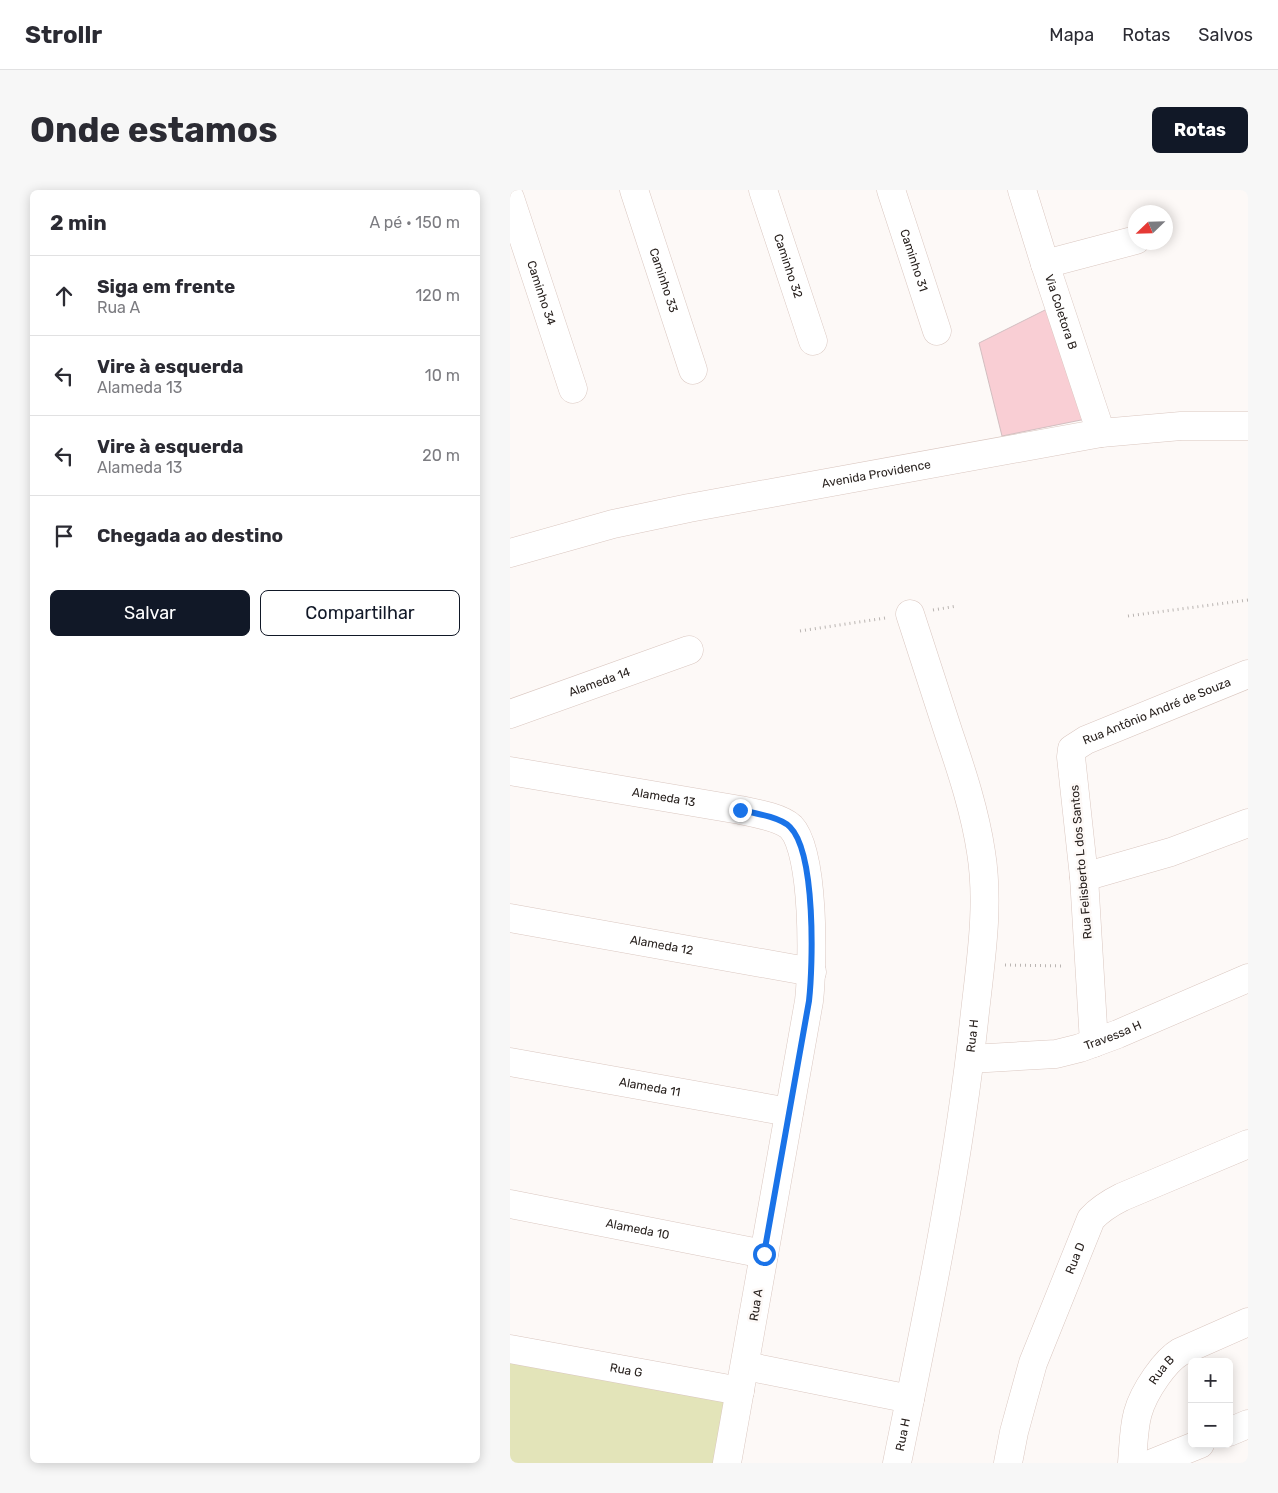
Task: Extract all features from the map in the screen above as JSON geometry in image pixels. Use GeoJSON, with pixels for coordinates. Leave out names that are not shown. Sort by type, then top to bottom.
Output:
{"type":"FeatureCollection","features":[{"type":"Feature","properties":{"kind":"street","name":"Caminho 33"},"geometry":{"type":"LineString","coordinates":[[634,190],[693,370]]}},
{"type":"Feature","properties":{"kind":"street","name":"Caminho 32"},"geometry":{"type":"LineString","coordinates":[[763,190],[813,341]]}},
{"type":"Feature","properties":{"kind":"street","name":"Caminho 31"},"geometry":{"type":"LineString","coordinates":[[891,190],[937,331]]}},
{"type":"Feature","properties":{"kind":"street","name":"Via Coletora B"},"geometry":{"type":"LineString","coordinates":[[1022,190],[1101,433]]}},
{"type":"Feature","properties":{"kind":"street","name":"Caminho 34"},"geometry":{"type":"LineString","coordinates":[[510,198],[573,389]]}},
{"type":"Feature","properties":{"kind":"street"},"geometry":{"type":"LineString","coordinates":[[1045,264],[1128,242]]}},
{"type":"Feature","properties":{"kind":"street","name":"Avenida Providence"},"geometry":{"type":"LineString","coordinates":[[510,553],[613,524],[689,508],[1101,433],[1181,426],[1248,426]]}},
{"type":"Feature","properties":{"kind":"street","name":"Rua H"},"geometry":{"type":"LineString","coordinates":[[897,1463],[940,1252],[970,1059],[980,964],[985,889],[981,851],[970,801],[910,614]]}},
{"type":"Feature","properties":{"kind":"street","name":"Alameda 14"},"geometry":{"type":"LineString","coordinates":[[510,714],[689,650]]}},
{"type":"Feature","properties":{"kind":"street","name":"Rua Antônio André de Souza"},"geometry":{"type":"LineString","coordinates":[[1071,757],[1072,749],[1086,740],[1248,674]]}},
{"type":"Feature","properties":{"kind":"street","name":"Rua Felisberto L dos Santos"},"geometry":{"type":"LineString","coordinates":[[1071,757],[1084,877],[1094,1043]]}},
{"type":"Feature","properties":{"kind":"street","name":"Alameda 13"},"geometry":{"type":"LineString","coordinates":[[510,771],[763,815],[790,827],[803,849]]}},
{"type":"Feature","properties":{"kind":"street"},"geometry":{"type":"LineString","coordinates":[[1084,877],[1170,852],[1248,823]]}},
{"type":"Feature","properties":{"kind":"street","name":"Rua A"},"geometry":{"type":"LineString","coordinates":[[727,1463],[809,1001],[812,972],[810,917],[803,849]]}},
{"type":"Feature","properties":{"kind":"street","name":"Alameda 12"},"geometry":{"type":"LineString","coordinates":[[510,918],[812,972]]}},
{"type":"Feature","properties":{"kind":"street","name":"Travessa H"},"geometry":{"type":"LineString","coordinates":[[970,1059],[1056,1054],[1094,1043],[1248,978]]}},
{"type":"Feature","properties":{"kind":"street","name":"Alameda 11"},"geometry":{"type":"LineString","coordinates":[[510,1062],[790,1112]]}},
{"type":"Feature","properties":{"kind":"street","name":"Rua D"},"geometry":{"type":"LineString","coordinates":[[1008,1463],[1014,1432],[1033,1363],[1091,1219],[1109,1203],[1248,1144]]}},
{"type":"Feature","properties":{"kind":"street","name":"Alameda 10"},"geometry":{"type":"LineString","coordinates":[[510,1204],[764,1254]]}},
{"type":"Feature","properties":{"kind":"street","name":"Rua B"},"geometry":{"type":"LineString","coordinates":[[1132,1463],[1135,1420],[1139,1405],[1148,1388],[1165,1364],[1180,1352],[1248,1322]]}},
{"type":"Feature","properties":{"kind":"street","name":"Rua G"},"geometry":{"type":"LineString","coordinates":[[510,1348],[910,1399]]}},
{"type":"Feature","properties":{"kind":"street"},"geometry":{"type":"LineString","coordinates":[[1233,1430],[1248,1424]]}},
{"type":"Feature","properties":{"kind":"street"},"geometry":{"type":"LineString","coordinates":[[1153,1463],[1190,1448]]}},
{"type":"Feature","properties":{"kind":"path"},"geometry":{"type":"LineString","coordinates":[[1128,616],[1248,600]]}},
{"type":"Feature","properties":{"kind":"path"},"geometry":{"type":"LineString","coordinates":[[800,632],[957,606]]}},
{"type":"Feature","properties":{"kind":"path"},"geometry":{"type":"LineString","coordinates":[[980,964],[1089,966]]}},
{"type":"Feature","properties":{"kind":"green space"},"geometry":{"type":"Polygon","coordinates":[[[510,1362],[727,1399],[713,1463],[510,1463],[510,1362]]]}},
{"type":"Feature","properties":{"kind":"building"},"geometry":{"type":"Polygon","coordinates":[[[1049,308],[1086,419],[1002,436],[979,343],[1049,308]]]}},
{"type":"Feature","properties":{"kind":"route"},"geometry":{"type":"LineString","coordinates":[[740,810],[763,815],[790,827],[803,849],[810,917],[812,972],[809,1001],[764,1254]]}}]}
